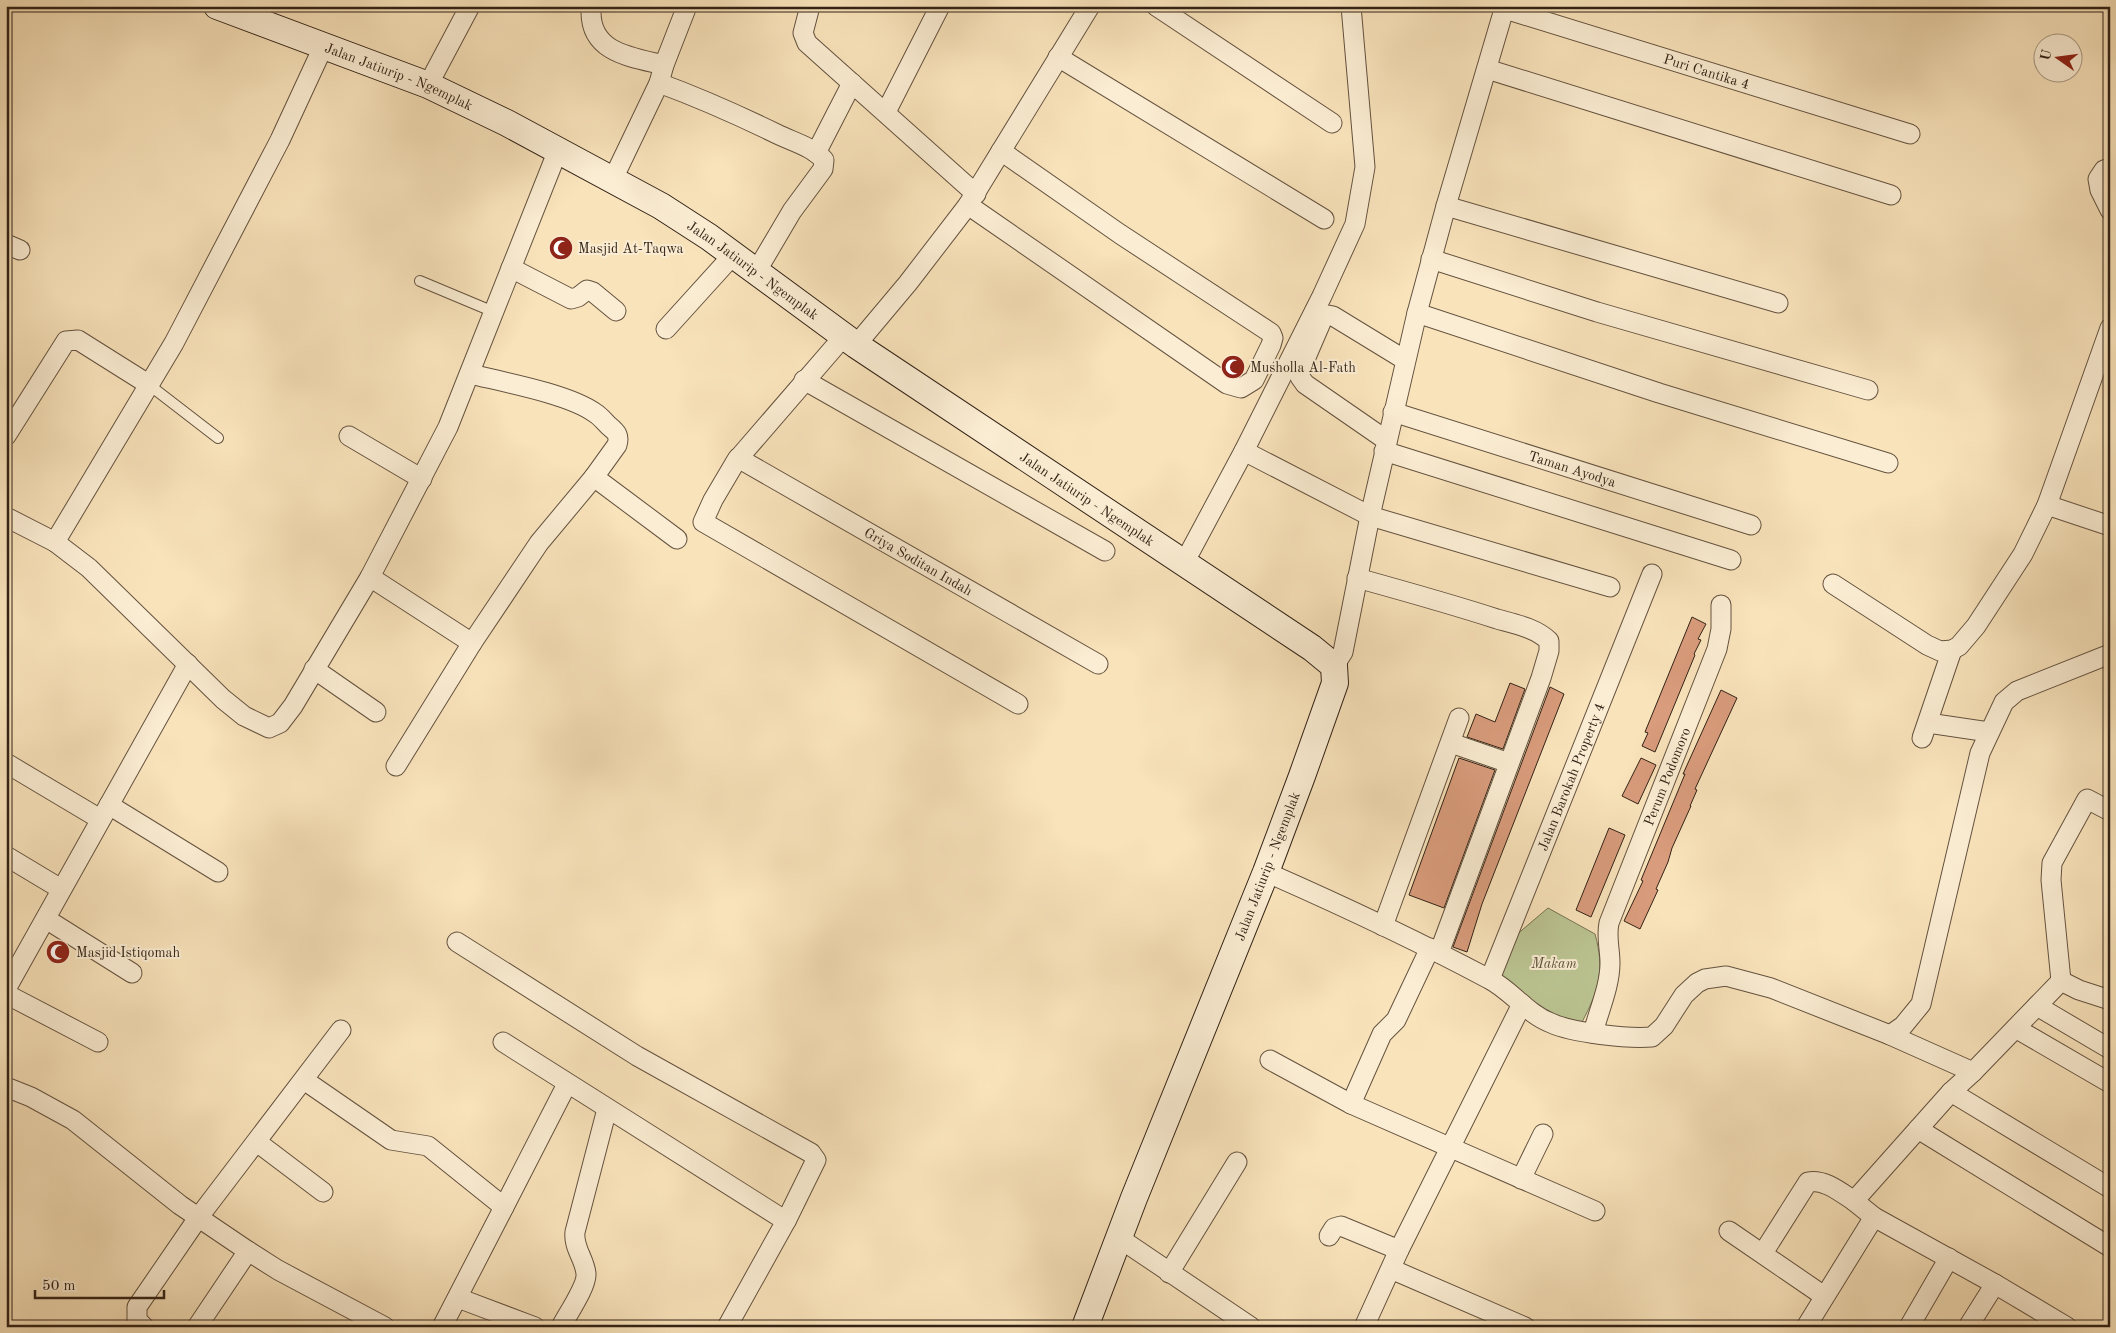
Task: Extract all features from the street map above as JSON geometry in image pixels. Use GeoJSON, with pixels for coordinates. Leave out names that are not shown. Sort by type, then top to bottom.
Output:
{"type":"FeatureCollection","features":[{"type":"Feature","properties":{"kind":"street"},"geometry":{"type":"LineString","coordinates":[[428,85],[470,6]]}},
{"type":"Feature","properties":{"kind":"street"},"geometry":{"type":"LineString","coordinates":[[613,179],[659,83],[686,6]]}},
{"type":"Feature","properties":{"kind":"street"},"geometry":{"type":"LineString","coordinates":[[810,6],[803,33],[807,43],[886,112],[972,200],[1227,384],[1241,388],[1254,380],[1271,345],[1273,338],[1270,333],[1120,234],[1001,151]]}},
{"type":"Feature","properties":{"kind":"street"},"geometry":{"type":"LineString","coordinates":[[886,112],[940,6]]}},
{"type":"Feature","properties":{"kind":"street"},"geometry":{"type":"LineString","coordinates":[[1018,704],[703,522],[720,486],[738,458],[804,380],[850,340],[908,283],[972,200],[1090,6]]}},
{"type":"Feature","properties":{"kind":"street"},"geometry":{"type":"LineString","coordinates":[[1156,6],[1332,123]]}},
{"type":"Feature","properties":{"kind":"street"},"geometry":{"type":"LineString","coordinates":[[1174,557],[1244,451],[1322,296],[1354,224],[1365,167],[1351,6]]}},
{"type":"Feature","properties":{"kind":"street","name":"Jalan Jatiurip - Ngemplak"},"geometry":{"type":"LineString","coordinates":[[224,8],[428,85],[558,150],[685,220],[850,340],[1312,648],[1334,666],[1335,683],[1329,703],[1266,872],[1119,1238],[1091,1324]]}},
{"type":"Feature","properties":{"kind":"street"},"geometry":{"type":"LineString","coordinates":[[1334,666],[1343,652],[1385,446],[1431,259],[1505,8]]}},
{"type":"Feature","properties":{"kind":"street","name":"Puri Cantika 4"},"geometry":{"type":"LineString","coordinates":[[1505,8],[1910,134]]}},
{"type":"Feature","properties":{"kind":"street"},"geometry":{"type":"LineString","coordinates":[[591,12],[591,19],[602,44],[634,58],[664,65]]}},
{"type":"Feature","properties":{"kind":"street"},"geometry":{"type":"LineString","coordinates":[[55,542],[174,343],[280,140],[324,45]]}},
{"type":"Feature","properties":{"kind":"street"},"geometry":{"type":"LineString","coordinates":[[1058,57],[1324,218]]}},
{"type":"Feature","properties":{"kind":"street"},"geometry":{"type":"LineString","coordinates":[[1487,69],[1891,195]]}},
{"type":"Feature","properties":{"kind":"street"},"geometry":{"type":"LineString","coordinates":[[659,83],[709,102],[816,153],[824,160],[823,169],[792,211],[756,272]]}},
{"type":"Feature","properties":{"kind":"street"},"geometry":{"type":"LineString","coordinates":[[816,153],[852,83]]}},
{"type":"Feature","properties":{"kind":"street"},"geometry":{"type":"LineString","coordinates":[[6,517],[55,542],[103,581],[223,698],[244,716],[269,728],[280,723],[370,577],[448,427],[558,150]]}},
{"type":"Feature","properties":{"kind":"street"},"geometry":{"type":"LineString","coordinates":[[2110,168],[2104,170],[2098,179],[2100,190],[2110,210]]}},
{"type":"Feature","properties":{"kind":"street"},"geometry":{"type":"LineString","coordinates":[[1446,206],[1778,303]]}},
{"type":"Feature","properties":{"kind":"street"},"geometry":{"type":"LineString","coordinates":[[666,329],[733,256]]}},
{"type":"Feature","properties":{"kind":"street"},"geometry":{"type":"LineString","coordinates":[[1431,259],[1597,312],[1868,390]]}},
{"type":"Feature","properties":{"kind":"street"},"geometry":{"type":"LineString","coordinates":[[511,268],[570,298],[578,297],[587,290],[593,292],[616,311]]}},
{"type":"Feature","properties":{"kind":"street"},"geometry":{"type":"LineString","coordinates":[[1417,313],[1659,393],[1888,463]]}},
{"type":"Feature","properties":{"kind":"street"},"geometry":{"type":"LineString","coordinates":[[1405,360],[1328,315],[1322,320],[1300,371],[1300,377],[1305,384],[1385,446],[1731,560]]}},
{"type":"Feature","properties":{"kind":"street"},"geometry":{"type":"LineString","coordinates":[[1833,584],[1927,646],[1940,651],[1952,650],[1959,646],[1976,626],[2023,554],[2048,505],[2110,328]]}},
{"type":"Feature","properties":{"kind":"street"},"geometry":{"type":"LineString","coordinates":[[6,436],[66,340],[78,340],[148,384]]}},
{"type":"Feature","properties":{"kind":"street"},"geometry":{"type":"LineString","coordinates":[[396,766],[472,643],[539,543],[594,476],[617,445],[619,439],[617,434],[594,413],[582,406],[545,393],[470,374]]}},
{"type":"Feature","properties":{"kind":"street"},"geometry":{"type":"LineString","coordinates":[[804,380],[1105,551]]}},
{"type":"Feature","properties":{"kind":"street","name":"Taman Ayodya"},"geometry":{"type":"LineString","coordinates":[[1393,412],[1750,526]]}},
{"type":"Feature","properties":{"kind":"street"},"geometry":{"type":"LineString","coordinates":[[349,436],[422,479]]}},
{"type":"Feature","properties":{"kind":"street"},"geometry":{"type":"LineString","coordinates":[[1244,451],[1370,516],[1610,587]]}},
{"type":"Feature","properties":{"kind":"street","name":"Griya Soditan Indah"},"geometry":{"type":"LineString","coordinates":[[738,458],[1098,664]]}},
{"type":"Feature","properties":{"kind":"street"},"geometry":{"type":"LineString","coordinates":[[594,476],[677,539]]}},
{"type":"Feature","properties":{"kind":"street"},"geometry":{"type":"LineString","coordinates":[[2048,505],[2110,526]]}},
{"type":"Feature","properties":{"kind":"street","name":"Jalan Barokah Property 4"},"geometry":{"type":"LineString","coordinates":[[1490,979],[1652,574]]}},
{"type":"Feature","properties":{"kind":"street"},"geometry":{"type":"LineString","coordinates":[[370,577],[472,643]]}},
{"type":"Feature","properties":{"kind":"street"},"geometry":{"type":"LineString","coordinates":[[1350,1104],[1382,1034],[1396,1020],[1434,951],[1546,664],[1549,641],[1542,633],[1357,578]]}},
{"type":"Feature","properties":{"kind":"street","name":"Perum Podomoro"},"geometry":{"type":"LineString","coordinates":[[1593,1032],[1608,980],[1610,962],[1607,936],[1609,923],[1717,649],[1721,629],[1721,605]]}},
{"type":"Feature","properties":{"kind":"street"},"geometry":{"type":"LineString","coordinates":[[1952,650],[1925,731],[1989,732]]}},
{"type":"Feature","properties":{"kind":"street"},"geometry":{"type":"LineString","coordinates":[[1897,1038],[1903,1026],[1921,1004],[1980,754],[2004,702],[2018,691],[2110,654]]}},
{"type":"Feature","properties":{"kind":"street"},"geometry":{"type":"LineString","coordinates":[[6,989],[188,664]]}},
{"type":"Feature","properties":{"kind":"street"},"geometry":{"type":"LineString","coordinates":[[314,670],[376,712]]}},
{"type":"Feature","properties":{"kind":"street"},"geometry":{"type":"LineString","coordinates":[[1383,926],[1459,718]]}},
{"type":"Feature","properties":{"kind":"street"},"geometry":{"type":"LineString","coordinates":[[1451,743],[1508,763]]}},
{"type":"Feature","properties":{"kind":"street"},"geometry":{"type":"LineString","coordinates":[[6,763],[218,872]]}},
{"type":"Feature","properties":{"kind":"street"},"geometry":{"type":"LineString","coordinates":[[1854,1201],[1951,1092],[2017,1029],[2061,981],[2051,880],[2052,863],[2087,799],[2110,811]]}},
{"type":"Feature","properties":{"kind":"street"},"geometry":{"type":"LineString","coordinates":[[6,856],[61,889]]}},
{"type":"Feature","properties":{"kind":"street"},"geometry":{"type":"LineString","coordinates":[[1266,872],[1383,926],[1490,979],[1550,1023],[1621,1036],[1652,1037],[1664,1026],[1684,995],[1697,983],[1705,979],[1726,976],[1771,988],[1897,1038],[1972,1072]]}},
{"type":"Feature","properties":{"kind":"street"},"geometry":{"type":"LineString","coordinates":[[46,919],[132,972]]}},
{"type":"Feature","properties":{"kind":"street"},"geometry":{"type":"LineString","coordinates":[[457,942],[637,1056],[812,1153],[816,1160],[786,1221],[727,1327]]}},
{"type":"Feature","properties":{"kind":"street"},"geometry":{"type":"LineString","coordinates":[[2061,981],[2079,990],[2110,1000]]}},
{"type":"Feature","properties":{"kind":"street"},"geometry":{"type":"LineString","coordinates":[[6,994],[98,1042]]}},
{"type":"Feature","properties":{"kind":"street"},"geometry":{"type":"LineString","coordinates":[[1364,1327],[1399,1250],[1522,1004]]}},
{"type":"Feature","properties":{"kind":"street"},"geometry":{"type":"LineString","coordinates":[[2037,1006],[2110,1049]]}},
{"type":"Feature","properties":{"kind":"street"},"geometry":{"type":"LineString","coordinates":[[2017,1029],[2110,1083]]}},
{"type":"Feature","properties":{"kind":"street"},"geometry":{"type":"LineString","coordinates":[[144,1327],[137,1320],[137,1307],[190,1212],[258,1142],[341,1030]]}},
{"type":"Feature","properties":{"kind":"street"},"geometry":{"type":"LineString","coordinates":[[503,1042],[786,1221]]}},
{"type":"Feature","properties":{"kind":"street"},"geometry":{"type":"LineString","coordinates":[[1270,1060],[1350,1104],[1596,1211]]}},
{"type":"Feature","properties":{"kind":"street"},"geometry":{"type":"LineString","coordinates":[[304,1080],[391,1140],[428,1146],[504,1207]]}},
{"type":"Feature","properties":{"kind":"street"},"geometry":{"type":"LineString","coordinates":[[442,1327],[567,1084]]}},
{"type":"Feature","properties":{"kind":"street"},"geometry":{"type":"LineString","coordinates":[[6,1086],[68,1117],[190,1212],[248,1251],[278,1270],[385,1327]]}},
{"type":"Feature","properties":{"kind":"street"},"geometry":{"type":"LineString","coordinates":[[1951,1092],[2110,1188]]}},
{"type":"Feature","properties":{"kind":"street"},"geometry":{"type":"LineString","coordinates":[[561,1327],[586,1279],[585,1269],[575,1242],[575,1232],[607,1109]]}},
{"type":"Feature","properties":{"kind":"street"},"geometry":{"type":"LineString","coordinates":[[1918,1129],[2110,1247]]}},
{"type":"Feature","properties":{"kind":"street"},"geometry":{"type":"LineString","coordinates":[[1521,1179],[1543,1134]]}},
{"type":"Feature","properties":{"kind":"street"},"geometry":{"type":"LineString","coordinates":[[258,1142],[323,1192]]}},
{"type":"Feature","properties":{"kind":"street"},"geometry":{"type":"LineString","coordinates":[[1169,1273],[1237,1162]]}},
{"type":"Feature","properties":{"kind":"street"},"geometry":{"type":"LineString","coordinates":[[1763,1253],[1808,1182],[1820,1182],[1838,1190],[1874,1218],[1949,1258],[2067,1327]]}},
{"type":"Feature","properties":{"kind":"street"},"geometry":{"type":"LineString","coordinates":[[1806,1327],[1874,1218]]}},
{"type":"Feature","properties":{"kind":"street"},"geometry":{"type":"LineString","coordinates":[[1329,1236],[1334,1228],[1341,1226],[1399,1250]]}},
{"type":"Feature","properties":{"kind":"street"},"geometry":{"type":"LineString","coordinates":[[1730,1232],[1824,1296]]}},
{"type":"Feature","properties":{"kind":"street"},"geometry":{"type":"LineString","coordinates":[[1119,1238],[1251,1327]]}},
{"type":"Feature","properties":{"kind":"street"},"geometry":{"type":"LineString","coordinates":[[197,1327],[248,1251]]}},
{"type":"Feature","properties":{"kind":"street"},"geometry":{"type":"LineString","coordinates":[[1909,1327],[1949,1258]]}},
{"type":"Feature","properties":{"kind":"street"},"geometry":{"type":"LineString","coordinates":[[1391,1269],[1525,1327]]}},
{"type":"Feature","properties":{"kind":"street"},"geometry":{"type":"LineString","coordinates":[[1968,1327],[1995,1284]]}},
{"type":"Feature","properties":{"kind":"street"},"geometry":{"type":"LineString","coordinates":[[458,1298],[535,1327]]}},
{"type":"Feature","properties":{"kind":"lane"},"geometry":{"type":"LineString","coordinates":[[420,281],[494,312]]}},
{"type":"Feature","properties":{"kind":"lane"},"geometry":{"type":"LineString","coordinates":[[148,384],[218,438]]}},
{"type":"Feature","properties":{"kind":"green space","name":"Makam"},"geometry":{"type":"Polygon","coordinates":[[[1548,908],[1595,934],[1600,958],[1599,980],[1593,1000],[1582,1022],[1559,1019],[1512,989],[1501,975],[1515,936],[1548,908]]]}},
{"type":"Feature","properties":{"kind":"building"},"geometry":{"type":"Polygon","coordinates":[[[1692,617],[1706,624],[1698,639],[1701,640],[1655,752],[1642,746],[1648,733],[1645,732],[1692,617]]]}},
{"type":"Feature","properties":{"kind":"building"},"geometry":{"type":"Polygon","coordinates":[[[1510,683],[1525,689],[1503,749],[1467,737],[1476,714],[1495,722],[1510,683]]]}},
{"type":"Feature","properties":{"kind":"building"},"geometry":{"type":"Polygon","coordinates":[[[1550,687],[1564,694],[1482,904],[1467,952],[1453,947],[1550,687]]]}},
{"type":"Feature","properties":{"kind":"building"},"geometry":{"type":"Polygon","coordinates":[[[1721,690],[1737,698],[1695,789],[1697,790],[1691,806],[1656,889],[1658,890],[1640,929],[1624,921],[1643,881],[1641,880],[1685,774],[1683,774],[1721,690]]]}},
{"type":"Feature","properties":{"kind":"building"},"geometry":{"type":"Polygon","coordinates":[[[1459,758],[1495,770],[1444,908],[1409,895],[1459,758]]]}},
{"type":"Feature","properties":{"kind":"building"},"geometry":{"type":"Polygon","coordinates":[[[1641,758],[1656,765],[1638,804],[1622,796],[1641,758]]]}},
{"type":"Feature","properties":{"kind":"building"},"geometry":{"type":"Polygon","coordinates":[[[1609,828],[1625,835],[1591,917],[1576,910],[1609,828]]]}},
{"type":"Feature","properties":{"kind":"place","name":"Masjid At-Taqwa"},"geometry":{"type":"Point","coordinates":[561,248]}},
{"type":"Feature","properties":{"kind":"place","name":"Musholla Al-Fath"},"geometry":{"type":"Point","coordinates":[1233,367]}},
{"type":"Feature","properties":{"kind":"place","name":"Masjid Istiqomah"},"geometry":{"type":"Point","coordinates":[58,952]}}]}
